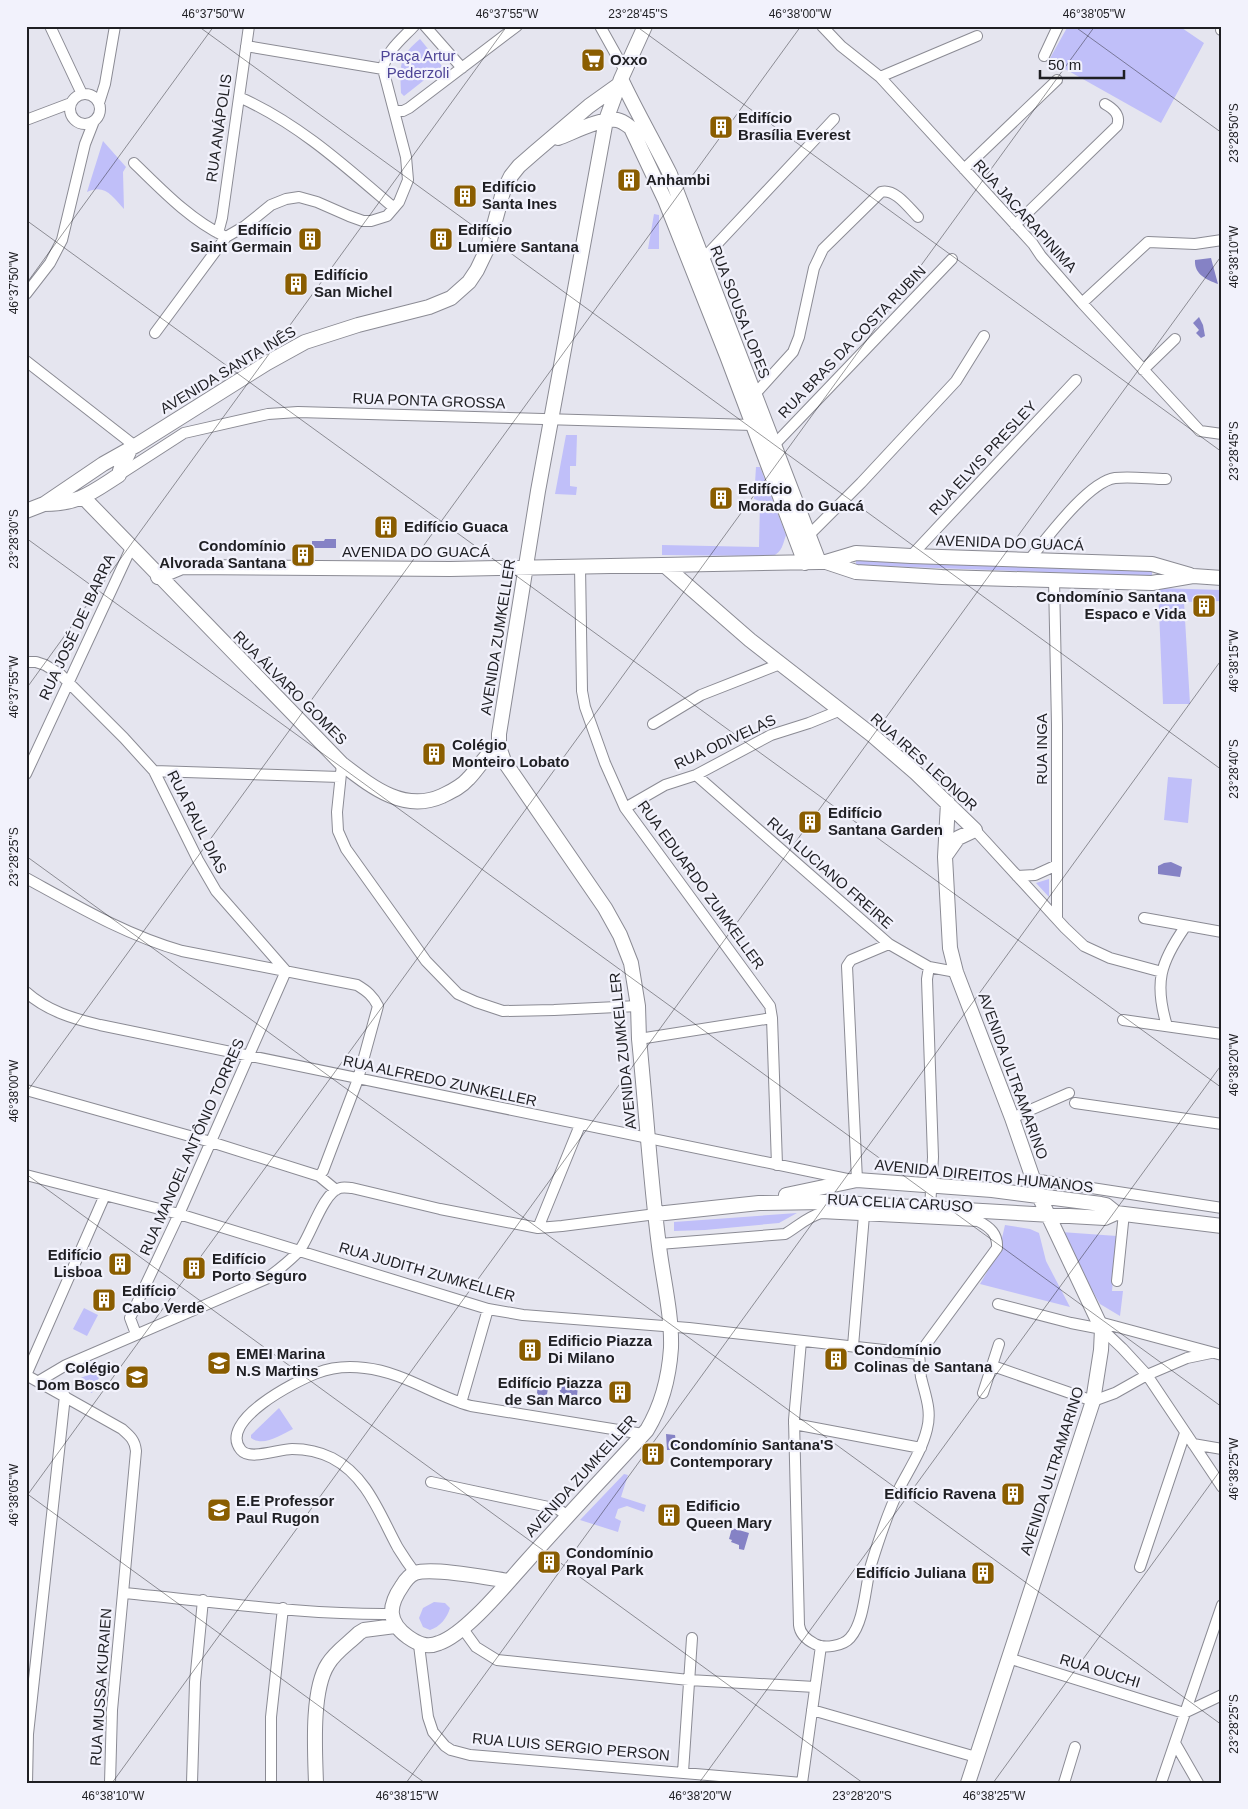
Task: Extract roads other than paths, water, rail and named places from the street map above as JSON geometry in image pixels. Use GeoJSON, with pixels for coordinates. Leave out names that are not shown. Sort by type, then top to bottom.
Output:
{"type":"FeatureCollection","features":[{"type":"Feature","properties":{"kind":"street"},"geometry":{"type":"LineString","coordinates":[[50,26],[73,78],[78,97],[70,114]]}},
{"type":"Feature","properties":{"kind":"street"},"geometry":{"type":"LineString","coordinates":[[26,294],[50,263],[62,240],[85,144],[94,121],[100,113],[99,103],[115,26]]}},
{"type":"Feature","properties":{"kind":"street","name":"RUA ANÁPOLIS"},"geometry":{"type":"LineString","coordinates":[[222,235],[222,218],[249,26]]}},
{"type":"Feature","properties":{"kind":"street"},"geometry":{"type":"LineString","coordinates":[[155,333],[222,235],[245,226],[270,205],[299,197],[363,221],[381,219],[387,216],[394,208],[403,196],[408,180],[406,157],[383,69],[384,62],[389,53],[414,26]]}},
{"type":"Feature","properties":{"kind":"street"},"geometry":{"type":"LineString","coordinates":[[425,26],[462,68]]}},
{"type":"Feature","properties":{"kind":"street"},"geometry":{"type":"LineString","coordinates":[[394,111],[403,111],[409,108],[517,26]]}},
{"type":"Feature","properties":{"kind":"street"},"geometry":{"type":"LineString","coordinates":[[600,26],[621,78]]}},
{"type":"Feature","properties":{"kind":"street","name":"AVENIDA ZUMKELLER"},"geometry":{"type":"LineString","coordinates":[[419,1645],[434,1645],[449,1640],[463,1629],[509,1581],[643,1434],[658,1412],[668,1375],[671,1347],[670,1327],[658,1244],[639,1038],[638,1006],[631,963],[620,935],[605,908],[504,761],[499,746],[499,734],[551,420],[606,120],[621,78],[645,26]]}},
{"type":"Feature","properties":{"kind":"street","name":"RUA JACARAPINIMA"},"geometry":{"type":"LineString","coordinates":[[822,26],[841,46],[880,77],[1016,225],[1082,302],[1200,431],[1222,434]]}},
{"type":"Feature","properties":{"kind":"street"},"geometry":{"type":"LineString","coordinates":[[1044,56],[1058,26]]}},
{"type":"Feature","properties":{"kind":"street"},"geometry":{"type":"LineString","coordinates":[[880,77],[977,36]]}},
{"type":"Feature","properties":{"kind":"street"},"geometry":{"type":"LineString","coordinates":[[246,46],[383,69]]}},
{"type":"Feature","properties":{"kind":"street"},"geometry":{"type":"LineString","coordinates":[[26,120],[98,87],[106,76]]}},
{"type":"Feature","properties":{"kind":"street","name":"RUA SOUSA LOPES"},"geometry":{"type":"LineString","coordinates":[[621,78],[670,174],[809,535],[823,562]]}},
{"type":"Feature","properties":{"kind":"street","name":"AVENIDA SANTA INÊS"},"geometry":{"type":"LineString","coordinates":[[26,511],[62,497],[103,464],[133,448],[262,366],[305,342],[350,327],[442,303],[458,294],[477,270],[484,255],[508,181],[519,166],[621,78]]}},
{"type":"Feature","properties":{"kind":"street"},"geometry":{"type":"LineString","coordinates":[[964,170],[1057,80]]}},
{"type":"Feature","properties":{"kind":"street"},"geometry":{"type":"LineString","coordinates":[[78,97],[92,96],[99,103]]}},
{"type":"Feature","properties":{"kind":"street"},"geometry":{"type":"LineString","coordinates":[[239,97],[256,104],[282,119],[320,145],[394,208]]}},
{"type":"Feature","properties":{"kind":"street"},"geometry":{"type":"LineString","coordinates":[[1016,225],[1117,126],[1119,120],[1117,114],[1105,104]]}},
{"type":"Feature","properties":{"kind":"street"},"geometry":{"type":"LineString","coordinates":[[47,111],[70,114],[75,121],[80,123],[90,124],[94,121]]}},
{"type":"Feature","properties":{"kind":"street"},"geometry":{"type":"LineString","coordinates":[[703,259],[834,119]]}},
{"type":"Feature","properties":{"kind":"street"},"geometry":{"type":"LineString","coordinates":[[606,120],[618,120],[631,128],[641,124],[646,126]]}},
{"type":"Feature","properties":{"kind":"street","name":"AVENIDA SANTA INÊS"},"geometry":{"type":"LineString","coordinates":[[549,142],[606,120]]}},
{"type":"Feature","properties":{"kind":"street"},"geometry":{"type":"LineString","coordinates":[[80,123],[84,131],[85,144]]}},
{"type":"Feature","properties":{"kind":"street","name":"RUA SOUSA LOPES"},"geometry":{"type":"LineString","coordinates":[[631,128],[665,200],[753,425],[804,563]]}},
{"type":"Feature","properties":{"kind":"street"},"geometry":{"type":"LineString","coordinates":[[134,162],[172,200],[222,235]]}},
{"type":"Feature","properties":{"kind":"street"},"geometry":{"type":"LineString","coordinates":[[755,394],[793,352],[800,337],[814,268],[827,244],[884,191],[893,193],[918,217]]}},
{"type":"Feature","properties":{"kind":"street"},"geometry":{"type":"LineString","coordinates":[[1082,302],[1148,242],[1195,244],[1222,240]]}},
{"type":"Feature","properties":{"kind":"street","name":"RUA BRAS DA COSTA RUBIN"},"geometry":{"type":"LineString","coordinates":[[774,445],[952,259]]}},
{"type":"Feature","properties":{"kind":"street"},"geometry":{"type":"LineString","coordinates":[[809,535],[861,483],[956,381],[984,336]]}},
{"type":"Feature","properties":{"kind":"street"},"geometry":{"type":"LineString","coordinates":[[1143,370],[1175,339]]}},
{"type":"Feature","properties":{"kind":"street"},"geometry":{"type":"LineString","coordinates":[[26,361],[133,448],[116,476]]}},
{"type":"Feature","properties":{"kind":"street","name":"RUA ELVIS PRESLEY"},"geometry":{"type":"LineString","coordinates":[[911,556],[1076,380]]}},
{"type":"Feature","properties":{"kind":"street","name":"RUA PONTA GROSSA"},"geometry":{"type":"LineString","coordinates":[[116,476],[184,433],[268,414],[298,412],[753,425]]}},
{"type":"Feature","properties":{"kind":"street"},"geometry":{"type":"LineString","coordinates":[[103,464],[112,468],[116,476]]}},
{"type":"Feature","properties":{"kind":"street","name":"AVENIDA SANTA INÊS"},"geometry":{"type":"LineString","coordinates":[[62,497],[84,498],[116,476]]}},
{"type":"Feature","properties":{"kind":"street"},"geometry":{"type":"LineString","coordinates":[[1029,560],[1058,525],[1097,485],[1115,478],[1166,479]]}},
{"type":"Feature","properties":{"kind":"street","name":"RUA ÁLVARO GOMES"},"geometry":{"type":"LineString","coordinates":[[84,498],[341,770],[396,798],[419,803],[437,798],[461,786],[469,779],[490,752],[499,746]]}},
{"type":"Feature","properties":{"kind":"street","name":"RUA JOSÉ DE IBARRA"},"geometry":{"type":"LineString","coordinates":[[26,774],[131,548]]}},
{"type":"Feature","properties":{"kind":"street","name":"AVENIDA DO GUACÁ"},"geometry":{"type":"LineString","coordinates":[[158,576],[182,567],[450,569],[804,563],[823,562],[856,553],[1152,564],[1193,576],[1222,578]]}},
{"type":"Feature","properties":{"kind":"street","name":"AVENIDA DO GUACÁ"},"geometry":{"type":"LineString","coordinates":[[823,562],[856,572],[1054,580],[1152,583],[1193,576]]}},
{"type":"Feature","properties":{"kind":"street","name":"RUA IRES LEONOR"},"geometry":{"type":"LineString","coordinates":[[664,565],[780,664],[841,710],[916,773],[975,830],[1065,928],[1092,951],[1110,958],[1162,972]]}},
{"type":"Feature","properties":{"kind":"street","name":"RUA EDUARDO ZUMKELLER"},"geometry":{"type":"LineString","coordinates":[[580,566],[582,691],[585,707],[605,763],[625,808],[770,1006],[777,1164]]}},
{"type":"Feature","properties":{"kind":"street","name":"RUA INGA"},"geometry":{"type":"LineString","coordinates":[[1054,580],[1058,725],[1057,918]]}},
{"type":"Feature","properties":{"kind":"street","name":"RUA RAUL DIAS"},"geometry":{"type":"LineString","coordinates":[[26,662],[36,662],[45,665],[60,674],[67,684],[124,738],[154,771],[198,860],[216,891],[286,971]]}},
{"type":"Feature","properties":{"kind":"street"},"geometry":{"type":"LineString","coordinates":[[654,724],[701,695],[780,664]]}},
{"type":"Feature","properties":{"kind":"street","name":"RUA ODIVELAS"},"geometry":{"type":"LineString","coordinates":[[625,808],[665,786],[696,775],[771,735],[841,710]]}},
{"type":"Feature","properties":{"kind":"street"},"geometry":{"type":"LineString","coordinates":[[154,771],[341,770],[337,812],[338,830],[346,849],[426,962],[458,994],[503,1011],[638,1006]]}},
{"type":"Feature","properties":{"kind":"street","name":"RUA LUCIANO FREIRE"},"geometry":{"type":"LineString","coordinates":[[696,775],[889,944],[929,967],[956,972]]}},
{"type":"Feature","properties":{"kind":"street","name":"AVENIDA ULTRAMARINO"},"geometry":{"type":"LineString","coordinates":[[948,803],[945,857],[950,948],[956,972],[1012,1118],[1039,1196],[1101,1325],[1102,1350],[1094,1401],[968,1783]]}},
{"type":"Feature","properties":{"kind":"street"},"geometry":{"type":"LineString","coordinates":[[945,857],[955,840],[975,830]]}},
{"type":"Feature","properties":{"kind":"street"},"geometry":{"type":"LineString","coordinates":[[1017,876],[1034,875],[1057,865]]}},
{"type":"Feature","properties":{"kind":"street"},"geometry":{"type":"LineString","coordinates":[[26,878],[85,910],[155,943],[357,985],[374,997],[378,1006],[358,1079],[323,1172],[319,1176]]}},
{"type":"Feature","properties":{"kind":"street"},"geometry":{"type":"LineString","coordinates":[[1144,918],[1222,932]]}},
{"type":"Feature","properties":{"kind":"street"},"geometry":{"type":"LineString","coordinates":[[1166,1026],[1160,1006],[1159,987],[1169,950],[1185,926]]}},
{"type":"Feature","properties":{"kind":"street"},"geometry":{"type":"LineString","coordinates":[[856,1180],[847,966],[851,960],[889,944]]}},
{"type":"Feature","properties":{"kind":"street"},"geometry":{"type":"LineString","coordinates":[[929,967],[927,979],[933,1157],[930,1208]]}},
{"type":"Feature","properties":{"kind":"street","name":"RUA MANOEL ANTÔNIO TORRES"},"geometry":{"type":"LineString","coordinates":[[136,1334],[130,1318],[179,1214],[286,971]]}},
{"type":"Feature","properties":{"kind":"street","name":"RUA ALFREDO ZUNKELLER"},"geometry":{"type":"LineString","coordinates":[[26,992],[47,1006],[73,1018],[580,1125],[856,1180]]}},
{"type":"Feature","properties":{"kind":"street"},"geometry":{"type":"LineString","coordinates":[[639,1038],[772,1018]]}},
{"type":"Feature","properties":{"kind":"street"},"geometry":{"type":"LineString","coordinates":[[1123,1020],[1222,1034]]}},
{"type":"Feature","properties":{"kind":"street"},"geometry":{"type":"LineString","coordinates":[[26,1090],[210,1142],[319,1176],[336,1190],[323,1207],[300,1250],[283,1267],[266,1279],[66,1365],[39,1381]]}},
{"type":"Feature","properties":{"kind":"street"},"geometry":{"type":"LineString","coordinates":[[1012,1118],[1069,1093]]}},
{"type":"Feature","properties":{"kind":"street"},"geometry":{"type":"LineString","coordinates":[[1075,1103],[1222,1124]]}},
{"type":"Feature","properties":{"kind":"street"},"geometry":{"type":"LineString","coordinates":[[538,1228],[580,1125]]}},
{"type":"Feature","properties":{"kind":"street","name":"RUA JUDITH ZUMKELLER"},"geometry":{"type":"LineString","coordinates":[[26,1176],[179,1214],[488,1309],[532,1316],[670,1327],[919,1354]]}},
{"type":"Feature","properties":{"kind":"street"},"geometry":{"type":"LineString","coordinates":[[1033,1179],[1222,1208]]}},
{"type":"Feature","properties":{"kind":"street","name":"AVENIDA DIREITOS HUMANOS"},"geometry":{"type":"LineString","coordinates":[[759,1202],[770,1197],[799,1194],[856,1180],[931,1184],[1039,1196],[1106,1205],[1120,1213],[1222,1226]]}},
{"type":"Feature","properties":{"kind":"street","name":"AVENIDA DIREITOS HUMANOS"},"geometry":{"type":"LineString","coordinates":[[336,1190],[341,1187],[352,1188],[440,1209],[538,1228],[759,1202],[825,1202],[1105,1218],[1120,1213]]}},
{"type":"Feature","properties":{"kind":"street"},"geometry":{"type":"LineString","coordinates":[[26,1375],[104,1195]]}},
{"type":"Feature","properties":{"kind":"street","name":"RUA CELIA CARUSO"},"geometry":{"type":"LineString","coordinates":[[658,1244],[785,1234],[799,1226],[810,1216],[821,1213],[978,1221],[986,1225],[996,1236],[997,1248],[919,1354]]}},
{"type":"Feature","properties":{"kind":"street"},"geometry":{"type":"LineString","coordinates":[[1117,1281],[1120,1213]]}},
{"type":"Feature","properties":{"kind":"street"},"geometry":{"type":"LineString","coordinates":[[853,1346],[864,1215]]}},
{"type":"Feature","properties":{"kind":"street"},"geometry":{"type":"LineString","coordinates":[[998,1304],[1071,1323],[1101,1325],[1222,1355]]}},
{"type":"Feature","properties":{"kind":"street"},"geometry":{"type":"LineString","coordinates":[[461,1403],[488,1309]]}},
{"type":"Feature","properties":{"kind":"street"},"geometry":{"type":"LineString","coordinates":[[1101,1325],[1147,1375],[1222,1487]]}},
{"type":"Feature","properties":{"kind":"street"},"geometry":{"type":"LineString","coordinates":[[800,1341],[794,1424],[800,1628],[806,1638],[821,1646],[845,1642],[855,1631],[876,1549],[900,1489],[921,1448],[929,1421],[927,1397],[921,1377],[919,1354]]}},
{"type":"Feature","properties":{"kind":"street"},"geometry":{"type":"LineString","coordinates":[[983,1393],[999,1344]]}},
{"type":"Feature","properties":{"kind":"street"},"geometry":{"type":"LineString","coordinates":[[993,1366],[1094,1401],[1115,1393],[1147,1375],[1187,1358],[1210,1353]]}},
{"type":"Feature","properties":{"kind":"street"},"geometry":{"type":"LineString","coordinates":[[415,1573],[398,1548],[363,1484],[348,1469],[331,1457],[312,1451],[291,1449],[253,1455],[243,1453],[236,1444],[237,1433],[245,1419],[268,1399],[295,1383],[318,1372],[345,1367],[367,1368],[407,1379],[461,1403],[643,1434]]}},
{"type":"Feature","properties":{"kind":"street","name":"RUA MUSSA KURAIEN"},"geometry":{"type":"LineString","coordinates":[[26,1375],[122,1429],[135,1443],[136,1451],[112,1710],[110,1783]]}},
{"type":"Feature","properties":{"kind":"street"},"geometry":{"type":"LineString","coordinates":[[27,1783],[28,1734],[65,1396]]}},
{"type":"Feature","properties":{"kind":"street"},"geometry":{"type":"LineString","coordinates":[[794,1424],[921,1448]]}},
{"type":"Feature","properties":{"kind":"street"},"geometry":{"type":"LineString","coordinates":[[1140,1567],[1185,1433]]}},
{"type":"Feature","properties":{"kind":"street"},"geometry":{"type":"LineString","coordinates":[[1192,1444],[1222,1449]]}},
{"type":"Feature","properties":{"kind":"street"},"geometry":{"type":"LineString","coordinates":[[431,1482],[558,1509],[568,1516]]}},
{"type":"Feature","properties":{"kind":"street"},"geometry":{"type":"LineString","coordinates":[[393,1620],[392,1604],[396,1594],[406,1580],[415,1573],[426,1571],[455,1573],[509,1581]]}},
{"type":"Feature","properties":{"kind":"street"},"geometry":{"type":"LineString","coordinates":[[122,1593],[360,1614],[393,1620],[419,1645]]}},
{"type":"Feature","properties":{"kind":"street"},"geometry":{"type":"LineString","coordinates":[[192,1783],[195,1682],[203,1600]]}},
{"type":"Feature","properties":{"kind":"street"},"geometry":{"type":"LineString","coordinates":[[1160,1783],[1222,1605]]}},
{"type":"Feature","properties":{"kind":"street"},"geometry":{"type":"LineString","coordinates":[[271,1783],[271,1717],[283,1608]]}},
{"type":"Feature","properties":{"kind":"street"},"geometry":{"type":"LineString","coordinates":[[316,1783],[315,1727],[322,1676],[329,1662],[359,1633],[393,1620]]}},
{"type":"Feature","properties":{"kind":"street"},"geometry":{"type":"LineString","coordinates":[[463,1629],[476,1647],[497,1660],[689,1680],[815,1687]]}},
{"type":"Feature","properties":{"kind":"street"},"geometry":{"type":"LineString","coordinates":[[683,1772],[692,1638]]}},
{"type":"Feature","properties":{"kind":"street","name":"RUA LUIS SERGIO PERSON"},"geometry":{"type":"LineString","coordinates":[[419,1645],[428,1717],[432,1732],[451,1750],[470,1754],[802,1783]]}},
{"type":"Feature","properties":{"kind":"street"},"geometry":{"type":"LineString","coordinates":[[802,1783],[821,1646]]}},
{"type":"Feature","properties":{"kind":"street","name":"RUA OUCHI"},"geometry":{"type":"LineString","coordinates":[[1008,1658],[1184,1713]]}},
{"type":"Feature","properties":{"kind":"street"},"geometry":{"type":"LineString","coordinates":[[1184,1713],[1222,1695]]}},
{"type":"Feature","properties":{"kind":"street"},"geometry":{"type":"LineString","coordinates":[[812,1710],[976,1758]]}},
{"type":"Feature","properties":{"kind":"street"},"geometry":{"type":"LineString","coordinates":[[1175,1743],[1198,1783]]}},
{"type":"Feature","properties":{"kind":"street"},"geometry":{"type":"LineString","coordinates":[[1064,1783],[1075,1747]]}},
{"type":"Feature","properties":{"kind":"place","name":"Oxxo"},"geometry":{"type":"Point","coordinates":[593,60]}},
{"type":"Feature","properties":{"kind":"place","name":"Edifício Brasília Everest"},"geometry":{"type":"Point","coordinates":[721,127]}},
{"type":"Feature","properties":{"kind":"place","name":"Anhambi"},"geometry":{"type":"Point","coordinates":[629,180]}},
{"type":"Feature","properties":{"kind":"place","name":"Edifício Santa Ines"},"geometry":{"type":"Point","coordinates":[465,196]}},
{"type":"Feature","properties":{"kind":"place","name":"Edifício Saint Germain"},"geometry":{"type":"Point","coordinates":[310,239]}},
{"type":"Feature","properties":{"kind":"place","name":"Edifício Lumiere Santana"},"geometry":{"type":"Point","coordinates":[441,239]}},
{"type":"Feature","properties":{"kind":"place","name":"Edifício San Michel"},"geometry":{"type":"Point","coordinates":[296,284]}},
{"type":"Feature","properties":{"kind":"place","name":"Edifício Morada do Guacá"},"geometry":{"type":"Point","coordinates":[721,498]}},
{"type":"Feature","properties":{"kind":"place","name":"Edifício Guaca"},"geometry":{"type":"Point","coordinates":[386,527]}},
{"type":"Feature","properties":{"kind":"place","name":"Condomínio Alvorada Santana"},"geometry":{"type":"Point","coordinates":[303,555]}},
{"type":"Feature","properties":{"kind":"place","name":"Condomínio Santana Espaco e Vida"},"geometry":{"type":"Point","coordinates":[1204,606]}},
{"type":"Feature","properties":{"kind":"place","name":"Colégio Monteiro Lobato"},"geometry":{"type":"Point","coordinates":[434,754]}},
{"type":"Feature","properties":{"kind":"place","name":"Edifício Santana Garden"},"geometry":{"type":"Point","coordinates":[810,822]}},
{"type":"Feature","properties":{"kind":"place","name":"Edifício Lisboa"},"geometry":{"type":"Point","coordinates":[120,1264]}},
{"type":"Feature","properties":{"kind":"place","name":"Edifício Porto Seguro"},"geometry":{"type":"Point","coordinates":[194,1268]}},
{"type":"Feature","properties":{"kind":"place","name":"Edifício Cabo Verde"},"geometry":{"type":"Point","coordinates":[104,1300]}},
{"type":"Feature","properties":{"kind":"place","name":"Edificio Piazza Di Milano"},"geometry":{"type":"Point","coordinates":[530,1350]}},
{"type":"Feature","properties":{"kind":"place","name":"Condomínio Colinas de Santana"},"geometry":{"type":"Point","coordinates":[836,1359]}},
{"type":"Feature","properties":{"kind":"place","name":"EMEI Marina N.S Martins"},"geometry":{"type":"Point","coordinates":[219,1363]}},
{"type":"Feature","properties":{"kind":"place","name":"Colégio Dom Bosco"},"geometry":{"type":"Point","coordinates":[137,1377]}},
{"type":"Feature","properties":{"kind":"place","name":"Edifício Piazza de San Marco"},"geometry":{"type":"Point","coordinates":[620,1392]}},
{"type":"Feature","properties":{"kind":"place","name":"Condomínio Santana'S Contemporary"},"geometry":{"type":"Point","coordinates":[653,1454]}},
{"type":"Feature","properties":{"kind":"place","name":"Edifício Ravena"},"geometry":{"type":"Point","coordinates":[1013,1494]}},
{"type":"Feature","properties":{"kind":"place","name":"E.E Professor Paul Rugon"},"geometry":{"type":"Point","coordinates":[219,1510]}},
{"type":"Feature","properties":{"kind":"place","name":"Edificio Queen Mary"},"geometry":{"type":"Point","coordinates":[669,1515]}},
{"type":"Feature","properties":{"kind":"place","name":"Condomínio Royal Park"},"geometry":{"type":"Point","coordinates":[549,1562]}},
{"type":"Feature","properties":{"kind":"place","name":"Edifício Juliana"},"geometry":{"type":"Point","coordinates":[983,1573]}},
{"type":"Feature","properties":{"kind":"park label","name":"Praça Artur Pederzoli"},"geometry":{"type":"Point","coordinates":[418,64]}}]}
